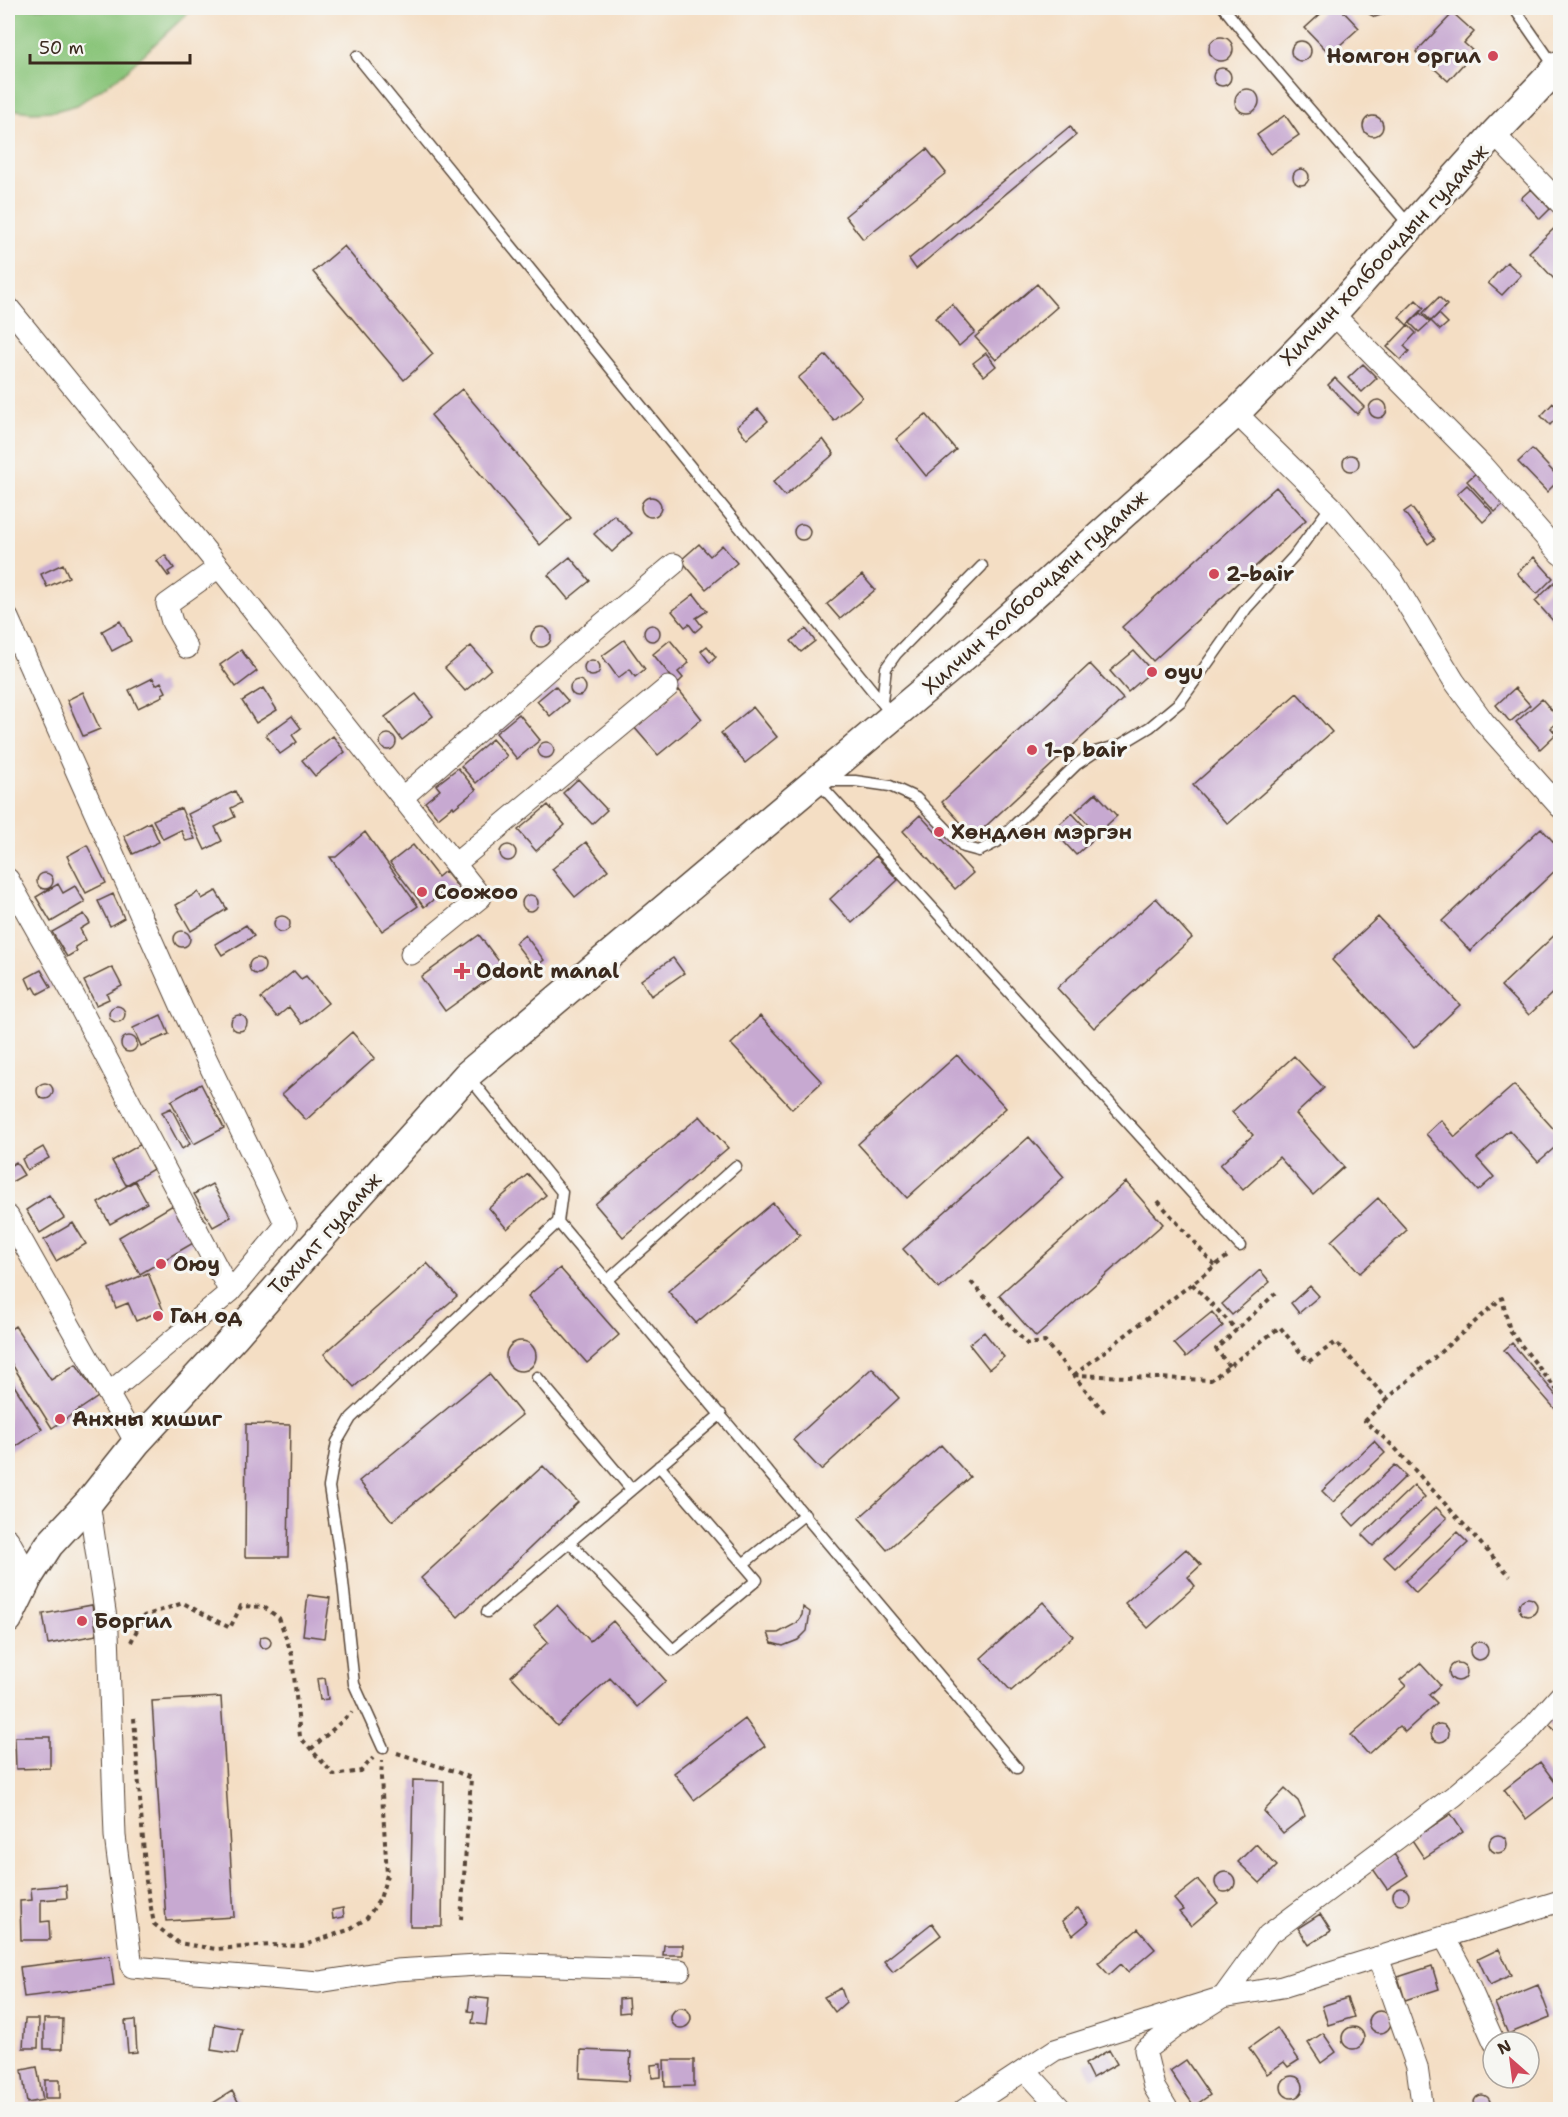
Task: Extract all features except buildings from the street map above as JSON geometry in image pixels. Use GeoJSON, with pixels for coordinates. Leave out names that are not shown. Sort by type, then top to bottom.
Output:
{"type":"FeatureCollection","features":[{"type":"Feature","properties":{"kind":"main road","name":"Хилчин холбоочдын гудамж"},"geometry":{"type":"LineString","coordinates":[[467,1075],[817,781],[887,709],[979,644],[1236,413],[1333,314],[1494,134],[1559,67]]}},
{"type":"Feature","properties":{"kind":"main road","name":"Тахилт гудамж"},"geometry":{"type":"LineString","coordinates":[[8,1619],[29,1576],[49,1545],[89,1502],[136,1443],[234,1337],[467,1075]]}},
{"type":"Feature","properties":{"kind":"street"},"geometry":{"type":"LineString","coordinates":[[1494,134],[1560,203]]}},
{"type":"Feature","properties":{"kind":"street"},"geometry":{"type":"LineString","coordinates":[[8,307],[219,567],[481,897],[411,954]]}},
{"type":"Feature","properties":{"kind":"street"},"geometry":{"type":"LineString","coordinates":[[1333,314],[1481,464],[1560,554]]}},
{"type":"Feature","properties":{"kind":"street"},"geometry":{"type":"LineString","coordinates":[[1236,413],[1331,506],[1392,579],[1454,681],[1484,722],[1560,807]]}},
{"type":"Feature","properties":{"kind":"street"},"geometry":{"type":"LineString","coordinates":[[403,797],[578,644],[674,564]]}},
{"type":"Feature","properties":{"kind":"street"},"geometry":{"type":"LineString","coordinates":[[187,648],[172,622],[167,604],[219,567]]}},
{"type":"Feature","properties":{"kind":"street"},"geometry":{"type":"LineString","coordinates":[[9,623],[182,1008],[286,1225],[230,1292],[109,1393]]}},
{"type":"Feature","properties":{"kind":"street"},"geometry":{"type":"LineString","coordinates":[[455,864],[668,687]]}},
{"type":"Feature","properties":{"kind":"street"},"geometry":{"type":"LineString","coordinates":[[8,879],[75,998],[230,1292]]}},
{"type":"Feature","properties":{"kind":"street"},"geometry":{"type":"LineString","coordinates":[[8,1216],[136,1443]]}},
{"type":"Feature","properties":{"kind":"street"},"geometry":{"type":"LineString","coordinates":[[89,1502],[108,1632],[116,1836],[132,1967],[319,1982],[396,1970],[494,1964],[681,1970]]}},
{"type":"Feature","properties":{"kind":"street"},"geometry":{"type":"LineString","coordinates":[[8,1539],[29,1576]]}},
{"type":"Feature","properties":{"kind":"street"},"geometry":{"type":"LineString","coordinates":[[1168,2109],[1154,2087],[1145,2050],[1223,1997],[1268,1935],[1454,1796],[1527,1733],[1560,1696]]}},
{"type":"Feature","properties":{"kind":"street"},"geometry":{"type":"LineString","coordinates":[[964,2109],[1055,2050],[1223,1997],[1282,1987],[1560,1901]]}},
{"type":"Feature","properties":{"kind":"street"},"geometry":{"type":"LineString","coordinates":[[1443,1937],[1489,2030]]}},
{"type":"Feature","properties":{"kind":"street"},"geometry":{"type":"LineString","coordinates":[[1378,1957],[1417,2067],[1423,2109]]}},
{"type":"Feature","properties":{"kind":"street"},"geometry":{"type":"LineString","coordinates":[[1025,2070],[1062,2109]]}},
{"type":"Feature","properties":{"kind":"lane"},"geometry":{"type":"LineString","coordinates":[[1224,8],[1411,228]]}},
{"type":"Feature","properties":{"kind":"lane"},"geometry":{"type":"LineString","coordinates":[[1515,8],[1559,67]]}},
{"type":"Feature","properties":{"kind":"lane"},"geometry":{"type":"LineString","coordinates":[[357,56],[887,709]]}},
{"type":"Feature","properties":{"kind":"lane"},"geometry":{"type":"LineString","coordinates":[[817,781],[855,781],[890,786],[916,798],[964,848],[979,851],[997,842],[1077,764],[1095,752],[1120,745],[1150,727],[1180,702],[1246,609],[1294,556],[1331,506]]}},
{"type":"Feature","properties":{"kind":"lane"},"geometry":{"type":"LineString","coordinates":[[887,709],[886,668],[896,654],[982,566]]}},
{"type":"Feature","properties":{"kind":"lane"},"geometry":{"type":"LineString","coordinates":[[817,781],[1240,1246]]}},
{"type":"Feature","properties":{"kind":"lane"},"geometry":{"type":"LineString","coordinates":[[383,1748],[354,1684],[341,1564],[329,1487],[337,1442],[351,1418],[558,1222],[562,1192],[467,1075]]}},
{"type":"Feature","properties":{"kind":"lane"},"geometry":{"type":"LineString","coordinates":[[609,1279],[736,1166]]}},
{"type":"Feature","properties":{"kind":"lane"},"geometry":{"type":"LineString","coordinates":[[558,1222],[609,1279],[1017,1768]]}},
{"type":"Feature","properties":{"kind":"lane"},"geometry":{"type":"LineString","coordinates":[[537,1377],[631,1489]]}},
{"type":"Feature","properties":{"kind":"lane"},"geometry":{"type":"LineString","coordinates":[[487,1611],[721,1414]]}},
{"type":"Feature","properties":{"kind":"lane"},"geometry":{"type":"LineString","coordinates":[[569,1542],[673,1650],[757,1580],[659,1466]]}},
{"type":"Feature","properties":{"kind":"lane"},"geometry":{"type":"LineString","coordinates":[[743,1564],[805,1514]]}},
{"type":"Feature","properties":{"kind":"path"},"geometry":{"type":"LineString","coordinates":[[1158,1201],[1215,1266]]}},
{"type":"Feature","properties":{"kind":"path"},"geometry":{"type":"LineString","coordinates":[[1074,1375],[1240,1246]]}},
{"type":"Feature","properties":{"kind":"path"},"geometry":{"type":"LineString","coordinates":[[971,1282],[1027,1344],[1045,1342],[1107,1414]]}},
{"type":"Feature","properties":{"kind":"path"},"geometry":{"type":"LineString","coordinates":[[1192,1284],[1237,1330]]}},
{"type":"Feature","properties":{"kind":"path"},"geometry":{"type":"LineString","coordinates":[[1229,1366],[1216,1349],[1278,1291]]}},
{"type":"Feature","properties":{"kind":"path"},"geometry":{"type":"LineString","coordinates":[[1510,1575],[1394,1447],[1365,1421],[1502,1298],[1510,1331],[1560,1394]]}},
{"type":"Feature","properties":{"kind":"path"},"geometry":{"type":"LineString","coordinates":[[1074,1375],[1211,1380],[1280,1327],[1308,1362],[1336,1342],[1387,1399]]}},
{"type":"Feature","properties":{"kind":"path"},"geometry":{"type":"LineString","coordinates":[[129,1646],[144,1616],[183,1603],[230,1628],[241,1606],[264,1607],[279,1618],[292,1655],[300,1737],[310,1749],[334,1775],[361,1771],[383,1748]]}},
{"type":"Feature","properties":{"kind":"path"},"geometry":{"type":"LineString","coordinates":[[310,1749],[361,1703]]}},
{"type":"Feature","properties":{"kind":"path"},"geometry":{"type":"LineString","coordinates":[[134,1717],[146,1881],[154,1924],[178,1943],[206,1947],[302,1946],[348,1930],[367,1917],[380,1899],[387,1875],[381,1777],[383,1748]]}},
{"type":"Feature","properties":{"kind":"path"},"geometry":{"type":"LineString","coordinates":[[383,1748],[471,1778],[461,1919]]}},
{"type":"Feature","properties":{"kind":"green space"},"geometry":{"type":"Polygon","coordinates":[[[8,8],[193,8],[123,74],[77,105],[55,111],[31,112],[8,109],[8,8]]]}},
{"type":"Feature","properties":{"kind":"place","name":"Номгон оргил"},"geometry":{"type":"Point","coordinates":[1493,56]}},
{"type":"Feature","properties":{"kind":"place","name":"2-bair"},"geometry":{"type":"Point","coordinates":[1214,574]}},
{"type":"Feature","properties":{"kind":"place","name":"oyu"},"geometry":{"type":"Point","coordinates":[1152,672]}},
{"type":"Feature","properties":{"kind":"place","name":"1-p bair"},"geometry":{"type":"Point","coordinates":[1032,750]}},
{"type":"Feature","properties":{"kind":"place","name":"Хөндлөн мэргэн"},"geometry":{"type":"Point","coordinates":[939,832]}},
{"type":"Feature","properties":{"kind":"place","name":"Соожоо"},"geometry":{"type":"Point","coordinates":[422,892]}},
{"type":"Feature","properties":{"kind":"place","name":"Odont manal"},"geometry":{"type":"Point","coordinates":[462,971]}},
{"type":"Feature","properties":{"kind":"place","name":"Оюу"},"geometry":{"type":"Point","coordinates":[161,1264]}},
{"type":"Feature","properties":{"kind":"place","name":"Ган од"},"geometry":{"type":"Point","coordinates":[158,1316]}},
{"type":"Feature","properties":{"kind":"place","name":"Анхны хишиг"},"geometry":{"type":"Point","coordinates":[60,1419]}},
{"type":"Feature","properties":{"kind":"place","name":"Боргил"},"geometry":{"type":"Point","coordinates":[82,1621]}}]}
